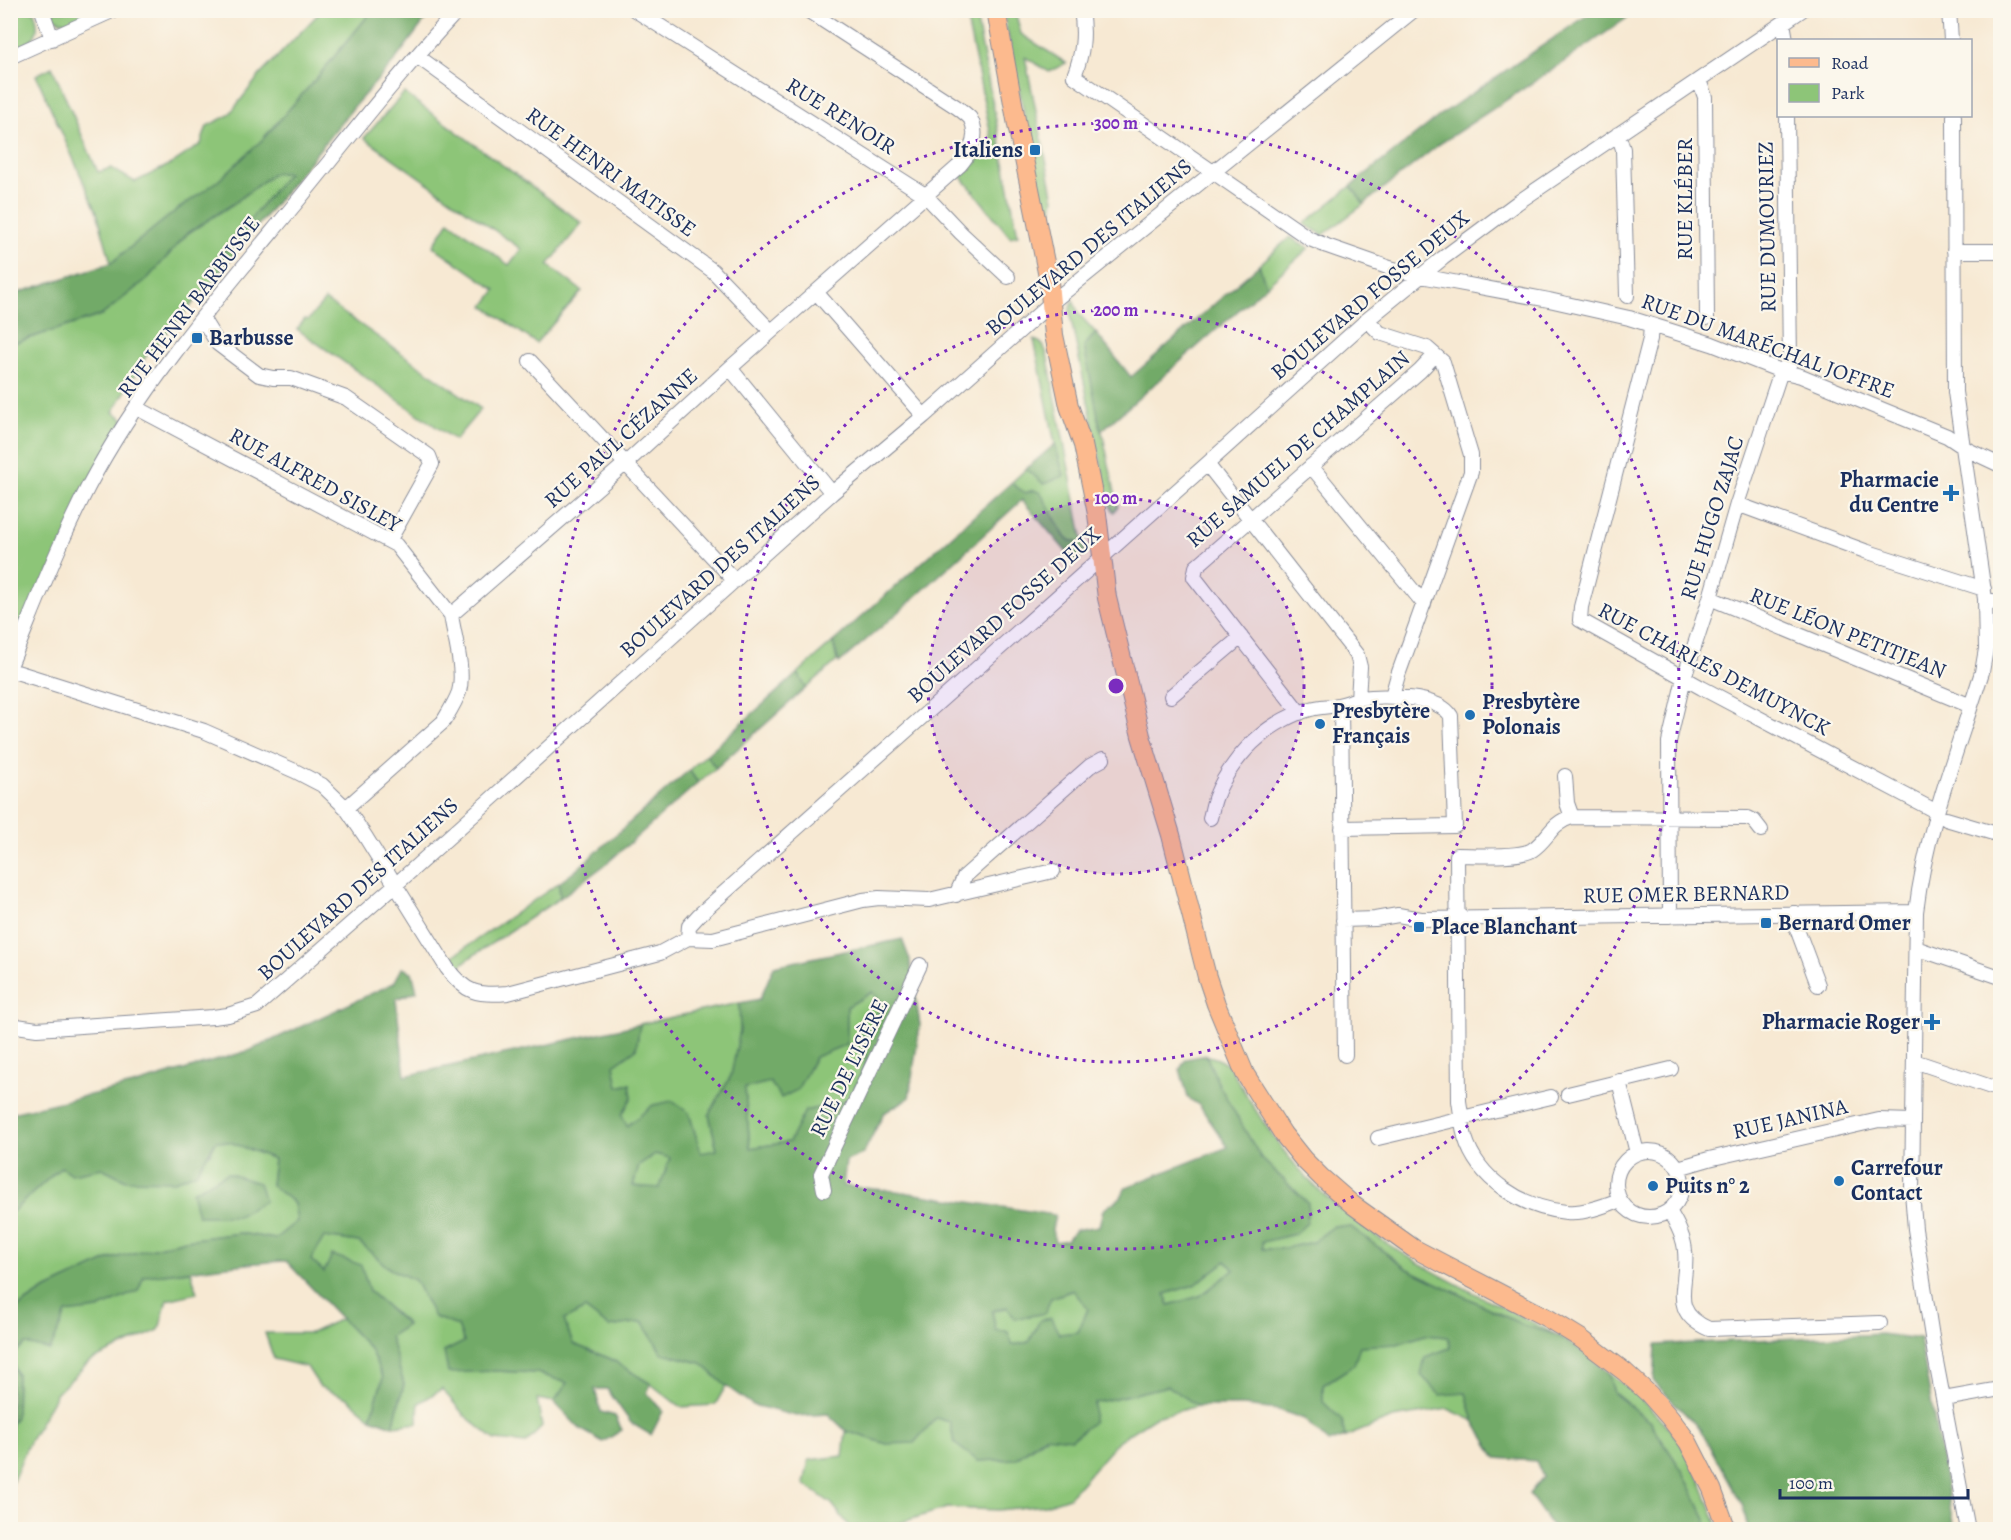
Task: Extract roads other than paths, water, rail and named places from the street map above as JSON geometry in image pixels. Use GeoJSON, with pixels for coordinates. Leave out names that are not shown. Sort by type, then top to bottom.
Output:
{"type":"FeatureCollection","features":[{"type":"Feature","properties":{"kind":"main road"},"geometry":{"type":"LineString","coordinates":[[984,10],[1001,86],[1017,125]]}},
{"type":"Feature","properties":{"kind":"main road"},"geometry":{"type":"LineString","coordinates":[[996,10],[1048,277],[1054,335],[1069,406],[1083,446],[1103,556],[1107,598],[1141,736],[1171,835],[1207,977],[1233,1049],[1256,1093],[1283,1134],[1303,1159],[1353,1205],[1386,1231],[1413,1248],[1580,1338],[1625,1372],[1649,1394],[1692,1449],[1712,1489],[1726,1530]]}},
{"type":"Feature","properties":{"kind":"street"},"geometry":{"type":"LineString","coordinates":[[42,10],[52,39]]}},
{"type":"Feature","properties":{"kind":"street"},"geometry":{"type":"LineString","coordinates":[[10,57],[114,10]]}},
{"type":"Feature","properties":{"kind":"street","name":"RUE HENRI BARBUSSE"},"geometry":{"type":"LineString","coordinates":[[10,668],[44,585],[89,486],[160,373],[202,318],[417,56],[458,10]]}},
{"type":"Feature","properties":{"kind":"street","name":"RUE RENOIR"},"geometry":{"type":"LineString","coordinates":[[635,10],[925,195],[961,233],[1008,276]]}},
{"type":"Feature","properties":{"kind":"street","name":"RUE PAUL CÉZANNE"},"geometry":{"type":"LineString","coordinates":[[451,615],[626,463],[771,331],[960,165],[970,153],[975,137],[970,119],[958,108],[807,10]]}},
{"type":"Feature","properties":{"kind":"street","name":"RUE DU MARÉCHAL JOFFRE"},"geometry":{"type":"LineString","coordinates":[[1081,10],[1084,28],[1083,48],[1074,76],[1310,239],[1390,268],[1629,318],[1712,344],[1781,371],[1801,376],[1947,436],[1968,450],[2001,465]]}},
{"type":"Feature","properties":{"kind":"street","name":"BOULEVARD DES ITALIENS"},"geometry":{"type":"LineString","coordinates":[[10,1025],[38,1029],[213,1017],[257,1006],[832,493],[924,416],[1051,303],[1414,10]]}},
{"type":"Feature","properties":{"kind":"street","name":"BOULEVARD FOSSE DEUX"},"geometry":{"type":"LineString","coordinates":[[688,938],[689,926],[699,915],[1367,320],[1517,203],[1802,10]]}},
{"type":"Feature","properties":{"kind":"street"},"geometry":{"type":"LineString","coordinates":[[1949,10],[1951,39]]}},
{"type":"Feature","properties":{"kind":"street"},"geometry":{"type":"LineString","coordinates":[[1783,23],[1786,39]]}},
{"type":"Feature","properties":{"kind":"street","name":"RUE HENRI MATISSE"},"geometry":{"type":"LineString","coordinates":[[417,56],[713,271],[771,331]]}},
{"type":"Feature","properties":{"kind":"street","name":"RUE KLÉBER"},"geometry":{"type":"LineString","coordinates":[[1699,80],[1705,97],[1707,318]]}},
{"type":"Feature","properties":{"kind":"street","name":"RUE DUMOURIEZ"},"geometry":{"type":"LineString","coordinates":[[1781,371],[1790,363],[1787,117]]}},
{"type":"Feature","properties":{"kind":"street"},"geometry":{"type":"LineString","coordinates":[[1954,117],[1955,392],[1984,594],[1986,634],[1982,672],[1941,815],[1923,863],[1916,912],[1912,1192],[1915,1229],[1968,1530]]}},
{"type":"Feature","properties":{"kind":"street"},"geometry":{"type":"LineString","coordinates":[[1618,134],[1623,149],[1627,296]]}},
{"type":"Feature","properties":{"kind":"street"},"geometry":{"type":"LineString","coordinates":[[1954,251],[2001,251]]}},
{"type":"Feature","properties":{"kind":"street"},"geometry":{"type":"LineString","coordinates":[[816,292],[924,416]]}},
{"type":"Feature","properties":{"kind":"street"},"geometry":{"type":"LineString","coordinates":[[202,318],[218,344],[259,375],[291,378],[345,398],[429,456],[432,464],[389,541]]}},
{"type":"Feature","properties":{"kind":"street"},"geometry":{"type":"LineString","coordinates":[[1367,320],[1380,333],[1427,348],[1443,362],[1471,455],[1471,472],[1392,696]]}},
{"type":"Feature","properties":{"kind":"street","name":"RUE CHARLES DEMUYNCK"},"geometry":{"type":"LineString","coordinates":[[1651,325],[1650,339],[1581,607],[1580,620],[1941,815],[2001,835]]}},
{"type":"Feature","properties":{"kind":"street","name":"RUE SAMUEL DE CHAMPLAIN"},"geometry":{"type":"LineString","coordinates":[[1241,637],[1194,577],[1196,567],[1435,355]]}},
{"type":"Feature","properties":{"kind":"street"},"geometry":{"type":"LineString","coordinates":[[530,361],[735,581]]}},
{"type":"Feature","properties":{"kind":"street"},"geometry":{"type":"LineString","coordinates":[[730,368],[832,493]]}},
{"type":"Feature","properties":{"kind":"street","name":"RUE HUGO ZAJAC"},"geometry":{"type":"LineString","coordinates":[[1670,916],[1669,742],[1684,678],[1737,504],[1781,371]]}},
{"type":"Feature","properties":{"kind":"street","name":"RUE ALFRED SISLEY"},"geometry":{"type":"LineString","coordinates":[[137,408],[396,545],[451,615]]}},
{"type":"Feature","properties":{"kind":"street"},"geometry":{"type":"LineString","coordinates":[[1208,464],[1357,656],[1360,667],[1358,699]]}},
{"type":"Feature","properties":{"kind":"street"},"geometry":{"type":"LineString","coordinates":[[1311,465],[1424,604]]}},
{"type":"Feature","properties":{"kind":"street"},"geometry":{"type":"LineString","coordinates":[[1737,504],[1984,594],[2001,603]]}},
{"type":"Feature","properties":{"kind":"street","name":"RUE LÉON PETITJEAN"},"geometry":{"type":"LineString","coordinates":[[1710,598],[1971,706]]}},
{"type":"Feature","properties":{"kind":"street"},"geometry":{"type":"LineString","coordinates":[[346,808],[443,722],[453,706],[459,690],[460,670],[451,615]]}},
{"type":"Feature","properties":{"kind":"street"},"geometry":{"type":"LineString","coordinates":[[1986,634],[2001,639]]}},
{"type":"Feature","properties":{"kind":"street"},"geometry":{"type":"LineString","coordinates":[[1171,696],[1241,637],[1300,713]]}},
{"type":"Feature","properties":{"kind":"street"},"geometry":{"type":"LineString","coordinates":[[10,668],[204,731],[322,784],[346,808],[456,981],[470,991],[508,993],[660,953],[688,938],[713,939],[871,899],[924,900],[956,895],[1053,871]]}},
{"type":"Feature","properties":{"kind":"street"},"geometry":{"type":"LineString","coordinates":[[1210,818],[1215,796],[1247,749],[1267,730],[1300,713],[1313,708],[1341,705],[1358,699],[1392,696],[1430,703],[1450,714],[1455,826],[1342,828]]}},
{"type":"Feature","properties":{"kind":"street"},"geometry":{"type":"LineString","coordinates":[[1341,705],[1345,1055]]}},
{"type":"Feature","properties":{"kind":"street"},"geometry":{"type":"LineString","coordinates":[[956,895],[964,877],[1089,766],[1103,759]]}},
{"type":"Feature","properties":{"kind":"street"},"geometry":{"type":"LineString","coordinates":[[1565,776],[1567,803],[1572,817]]}},
{"type":"Feature","properties":{"kind":"street"},"geometry":{"type":"LineString","coordinates":[[1619,1200],[1578,1212],[1533,1206],[1516,1198],[1492,1180],[1472,1154],[1465,1137],[1459,1101],[1457,855],[1523,854],[1534,849],[1555,825],[1572,817],[1748,818],[1754,821],[1761,830]]}},
{"type":"Feature","properties":{"kind":"street","name":"RUE OMER BERNARD"},"geometry":{"type":"LineString","coordinates":[[1343,920],[1375,920],[1398,915],[1421,919],[1457,919],[1916,912]]}},
{"type":"Feature","properties":{"kind":"street"},"geometry":{"type":"LineString","coordinates":[[1794,913],[1796,926],[1818,985]]}},
{"type":"Feature","properties":{"kind":"street"},"geometry":{"type":"LineString","coordinates":[[1916,948],[2001,977]]}},
{"type":"Feature","properties":{"kind":"street","name":"RUE DE L'ISÈRE"},"geometry":{"type":"LineString","coordinates":[[824,1190],[821,1174],[920,965]]}},
{"type":"Feature","properties":{"kind":"street"},"geometry":{"type":"LineString","coordinates":[[1914,1061],[2001,1090]]}},
{"type":"Feature","properties":{"kind":"street"},"geometry":{"type":"LineString","coordinates":[[1568,1094],[1671,1069]]}},
{"type":"Feature","properties":{"kind":"street"},"geometry":{"type":"LineString","coordinates":[[1619,1081],[1637,1152]]}},
{"type":"Feature","properties":{"kind":"street"},"geometry":{"type":"LineString","coordinates":[[1378,1138],[1551,1097]]}},
{"type":"Feature","properties":{"kind":"street","name":"RUE JANINA"},"geometry":{"type":"LineString","coordinates":[[1678,1168],[1879,1120],[1913,1121]]}},
{"type":"Feature","properties":{"kind":"street"},"geometry":{"type":"LineString","coordinates":[[1637,1152],[1660,1152],[1673,1161],[1678,1168],[1682,1191],[1679,1199],[1669,1211],[1654,1217],[1638,1216],[1624,1207],[1619,1200],[1615,1185],[1618,1170],[1629,1157],[1637,1152]]}},
{"type":"Feature","properties":{"kind":"street"},"geometry":{"type":"LineString","coordinates":[[1669,1211],[1685,1251],[1683,1306],[1694,1323],[1709,1329],[1880,1323]]}},
{"type":"Feature","properties":{"kind":"street"},"geometry":{"type":"LineString","coordinates":[[1944,1398],[2001,1389]]}},
{"type":"Feature","properties":{"kind":"place","name":"Italiens"},"geometry":{"type":"Point","coordinates":[1035,150]}},
{"type":"Feature","properties":{"kind":"place","name":"Barbusse"},"geometry":{"type":"Point","coordinates":[197,338]}},
{"type":"Feature","properties":{"kind":"place","name":"Pharmacie du Centre"},"geometry":{"type":"Point","coordinates":[1951,493]}},
{"type":"Feature","properties":{"kind":"place","name":"Presbytère Polonais"},"geometry":{"type":"Point","coordinates":[1470,715]}},
{"type":"Feature","properties":{"kind":"place","name":"Presbytère Français"},"geometry":{"type":"Point","coordinates":[1320,724]}},
{"type":"Feature","properties":{"kind":"place","name":"Bernard Omer"},"geometry":{"type":"Point","coordinates":[1766,923]}},
{"type":"Feature","properties":{"kind":"place","name":"Place Blanchant"},"geometry":{"type":"Point","coordinates":[1419,927]}},
{"type":"Feature","properties":{"kind":"place","name":"Pharmacie Roger"},"geometry":{"type":"Point","coordinates":[1932,1022]}},
{"type":"Feature","properties":{"kind":"place","name":"Carrefour Contact"},"geometry":{"type":"Point","coordinates":[1839,1181]}},
{"type":"Feature","properties":{"kind":"place","name":"Puits n° 2"},"geometry":{"type":"Point","coordinates":[1653,1186]}}]}
